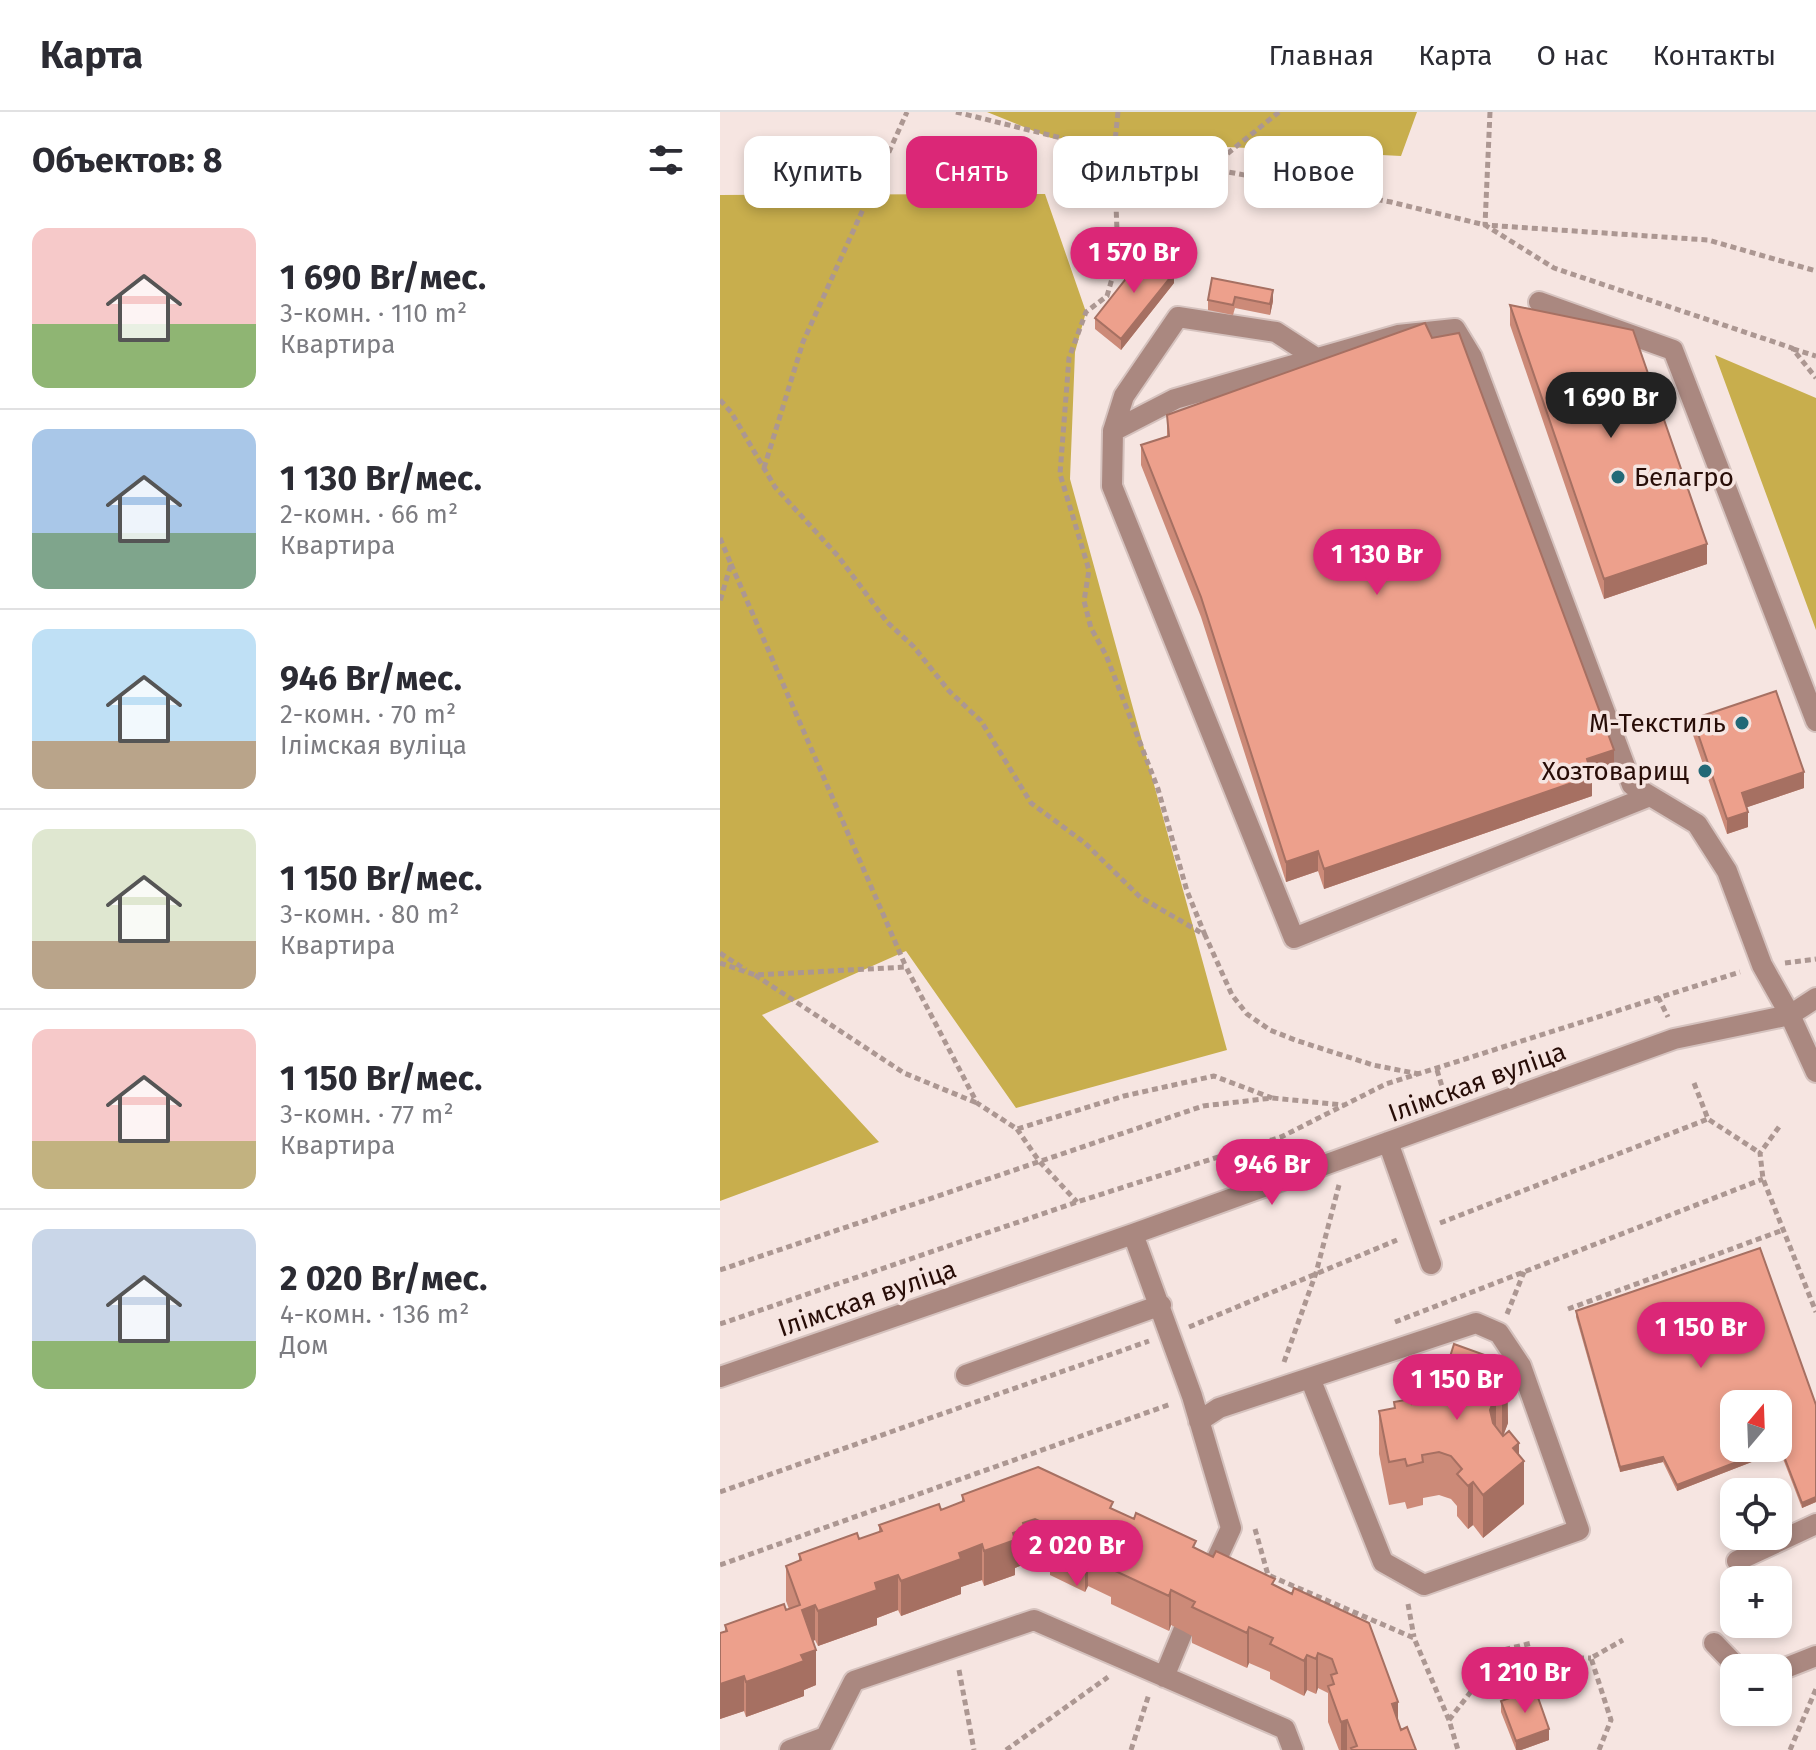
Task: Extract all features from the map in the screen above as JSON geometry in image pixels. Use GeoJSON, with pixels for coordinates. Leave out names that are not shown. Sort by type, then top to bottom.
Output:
{"type":"FeatureCollection","features":[{"type":"Feature","properties":{"kind":"street"},"geometry":{"type":"LineString","coordinates":[[1539,302],[1673,350],[1816,721]]}},
{"type":"Feature","properties":{"kind":"street"},"geometry":{"type":"LineString","coordinates":[[1316,358],[1276,332],[1178,317],[1124,396],[1113,431],[1112,486],[1294,938],[1650,796]]}},
{"type":"Feature","properties":{"kind":"street"},"geometry":{"type":"LineString","coordinates":[[1113,431],[1175,399],[1398,335],[1455,329],[1472,357],[1632,785],[1697,824],[1727,871],[1762,965],[1790,1015],[1816,1072]]}},
{"type":"Feature","properties":{"kind":"street"},"geometry":{"type":"LineString","coordinates":[[1790,1015],[1816,998]]}},
{"type":"Feature","properties":{"kind":"street","name":"Ілімская вуліца"},"geometry":{"type":"LineString","coordinates":[[720,1377],[1133,1234],[1674,1039],[1790,1015]]}},
{"type":"Feature","properties":{"kind":"street"},"geometry":{"type":"LineString","coordinates":[[1388,1142],[1417,1233],[1431,1264]]}},
{"type":"Feature","properties":{"kind":"street"},"geometry":{"type":"LineString","coordinates":[[1133,1234],[1161,1305],[1178,1331],[1192,1396],[1231,1528],[1204,1587]]}},
{"type":"Feature","properties":{"kind":"street"},"geometry":{"type":"LineString","coordinates":[[966,1375],[1161,1305]]}},
{"type":"Feature","properties":{"kind":"street"},"geometry":{"type":"LineString","coordinates":[[1199,1421],[1219,1408],[1476,1323],[1499,1333],[1521,1366],[1579,1530],[1424,1585],[1383,1562],[1310,1378]]}},
{"type":"Feature","properties":{"kind":"street"},"geometry":{"type":"LineString","coordinates":[[1737,1561],[1816,1524]]}},
{"type":"Feature","properties":{"kind":"street"},"geometry":{"type":"LineString","coordinates":[[790,1750],[822,1744],[854,1681],[1034,1620],[1285,1729],[1293,1750]]}},
{"type":"Feature","properties":{"kind":"street"},"geometry":{"type":"LineString","coordinates":[[1160,1675],[1183,1631]]}},
{"type":"Feature","properties":{"kind":"street"},"geometry":{"type":"LineString","coordinates":[[1714,1643],[1725,1654]]}},
{"type":"Feature","properties":{"kind":"street"},"geometry":{"type":"LineString","coordinates":[[1792,1665],[1816,1656]]}},
{"type":"Feature","properties":{"kind":"path"},"geometry":{"type":"LineString","coordinates":[[764,469],[803,342],[907,112]]}},
{"type":"Feature","properties":{"kind":"path"},"geometry":{"type":"LineString","coordinates":[[956,112],[1053,136]]}},
{"type":"Feature","properties":{"kind":"path"},"geometry":{"type":"LineString","coordinates":[[1228,153],[1279,112]]}},
{"type":"Feature","properties":{"kind":"path"},"geometry":{"type":"LineString","coordinates":[[1485,225],[1490,112]]}},
{"type":"Feature","properties":{"kind":"path"},"geometry":{"type":"LineString","coordinates":[[1228,170],[1391,202],[1485,225],[1708,240],[1816,271]]}},
{"type":"Feature","properties":{"kind":"path"},"geometry":{"type":"LineString","coordinates":[[1485,225],[1554,268],[1816,356]]}},
{"type":"Feature","properties":{"kind":"path"},"geometry":{"type":"LineString","coordinates":[[1792,348],[1816,378]]}},
{"type":"Feature","properties":{"kind":"path"},"geometry":{"type":"LineString","coordinates":[[720,400],[731,412],[775,487],[838,556],[887,622],[914,647],[949,691],[981,721],[1031,803],[1085,843],[1140,897],[1205,935],[1232,995],[1247,1014],[1270,1030],[1295,1040],[1373,1065],[1420,1075]]}},
{"type":"Feature","properties":{"kind":"path"},"geometry":{"type":"LineString","coordinates":[[720,538],[906,967],[977,1103]]}},
{"type":"Feature","properties":{"kind":"path"},"geometry":{"type":"LineString","coordinates":[[720,601],[731,564]]}},
{"type":"Feature","properties":{"kind":"path"},"geometry":{"type":"LineString","coordinates":[[720,953],[904,1073],[977,1103],[1017,1129],[1039,1161],[1077,1202]]}},
{"type":"Feature","properties":{"kind":"path"},"geometry":{"type":"LineString","coordinates":[[720,1324],[1077,1202],[1281,1137],[1386,1084],[1762,965],[1816,959]]}},
{"type":"Feature","properties":{"kind":"path"},"geometry":{"type":"LineString","coordinates":[[720,963],[755,975],[906,967]]}},
{"type":"Feature","properties":{"kind":"path"},"geometry":{"type":"LineString","coordinates":[[1658,997],[1670,1021]]}},
{"type":"Feature","properties":{"kind":"path"},"geometry":{"type":"LineString","coordinates":[[1017,1129],[1124,1096],[1214,1076],[1272,1098]]}},
{"type":"Feature","properties":{"kind":"path"},"geometry":{"type":"LineString","coordinates":[[1694,1083],[1708,1119],[1760,1153]]}},
{"type":"Feature","properties":{"kind":"path"},"geometry":{"type":"LineString","coordinates":[[720,1270],[1203,1106],[1272,1098],[1345,1105]]}},
{"type":"Feature","properties":{"kind":"path"},"geometry":{"type":"LineString","coordinates":[[720,1492],[1178,1331],[1316,1273],[1708,1119]]}},
{"type":"Feature","properties":{"kind":"path"},"geometry":{"type":"LineString","coordinates":[[1779,1127],[1760,1153],[1763,1179],[1816,1312]]}},
{"type":"Feature","properties":{"kind":"path"},"geometry":{"type":"LineString","coordinates":[[1297,1359],[1283,1365],[1316,1273],[1346,1157]]}},
{"type":"Feature","properties":{"kind":"path"},"geometry":{"type":"LineString","coordinates":[[1382,1326],[1763,1179]]}},
{"type":"Feature","properties":{"kind":"path"},"geometry":{"type":"LineString","coordinates":[[1568,1309],[1783,1230]]}},
{"type":"Feature","properties":{"kind":"path"},"geometry":{"type":"LineString","coordinates":[[1499,1333],[1524,1272]]}},
{"type":"Feature","properties":{"kind":"path"},"geometry":{"type":"LineString","coordinates":[[1178,1331],[1191,1341]]}},
{"type":"Feature","properties":{"kind":"path"},"geometry":{"type":"LineString","coordinates":[[720,1565],[1192,1396]]}},
{"type":"Feature","properties":{"kind":"path"},"geometry":{"type":"LineString","coordinates":[[1251,1515],[1268,1575],[1414,1638],[1449,1720],[1458,1750]]}},
{"type":"Feature","properties":{"kind":"path"},"geometry":{"type":"LineString","coordinates":[[1538,1658],[1591,1658],[1623,1640]]}},
{"type":"Feature","properties":{"kind":"path"},"geometry":{"type":"LineString","coordinates":[[1449,1720],[1503,1650],[1532,1643]]}},
{"type":"Feature","properties":{"kind":"path"},"geometry":{"type":"LineString","coordinates":[[954,1645],[974,1750]]}},
{"type":"Feature","properties":{"kind":"path"},"geometry":{"type":"LineString","coordinates":[[1591,1658],[1611,1720],[1599,1750]]}},
{"type":"Feature","properties":{"kind":"path"},"geometry":{"type":"LineString","coordinates":[[1006,1750],[1132,1660]]}},
{"type":"Feature","properties":{"kind":"path"},"geometry":{"type":"LineString","coordinates":[[1131,1750],[1160,1675]]}},
{"type":"Feature","properties":{"kind":"path"},"geometry":{"type":"LineString","coordinates":[[1790,1750],[1816,1689]]}},
{"type":"Feature","properties":{"kind":"shaded area"},"geometry":{"type":"Polygon","coordinates":[[[987,112],[1417,112],[1401,156],[1383,155],[1383,136],[1244,136],[1244,148],[1228,147],[1228,136],[1051,138],[987,112]]]}},
{"type":"Feature","properties":{"kind":"shaded area"},"geometry":{"type":"Polygon","coordinates":[[[890,194],[906,194],[906,208],[1037,208],[1037,194],[1045,194],[1086,312],[1075,352],[1070,479],[1227,1050],[1016,1108],[906,951],[762,1015],[879,1142],[720,1201],[720,195],[744,195],[744,208],[890,208],[890,194]]]}},
{"type":"Feature","properties":{"kind":"shaded area"},"geometry":{"type":"Polygon","coordinates":[[[1715,355],[1816,398],[1816,630],[1715,355]]]}},
{"type":"Feature","properties":{"kind":"building"},"geometry":{"type":"Polygon","coordinates":[[[1147,252],[1174,273],[1121,339],[1095,318],[1147,252]]]}},
{"type":"Feature","properties":{"kind":"building"},"geometry":{"type":"Polygon","coordinates":[[[1212,278],[1273,290],[1270,304],[1235,297],[1233,305],[1208,300],[1212,278]]]}},
{"type":"Feature","properties":{"kind":"building"},"geometry":{"type":"Polygon","coordinates":[[[1510,305],[1633,330],[1707,544],[1604,579],[1510,305]]]}},
{"type":"Feature","properties":{"kind":"building"},"geometry":{"type":"Polygon","coordinates":[[[1425,323],[1432,338],[1459,333],[1614,750],[1587,759],[1592,776],[1324,869],[1318,851],[1286,862],[1201,597],[1141,445],[1169,436],[1167,415],[1425,323]]]}},
{"type":"Feature","properties":{"kind":"building"},"geometry":{"type":"Polygon","coordinates":[[[1776,691],[1804,772],[1742,793],[1748,812],[1727,819],[1693,719],[1776,691]]]}},
{"type":"Feature","properties":{"kind":"building"},"geometry":{"type":"Polygon","coordinates":[[[1760,1248],[1816,1405],[1816,1497],[1802,1503],[1786,1462],[1792,1462],[1792,1390],[1720,1390],[1720,1462],[1737,1462],[1677,1485],[1663,1457],[1620,1467],[1576,1311],[1760,1248]]]}},
{"type":"Feature","properties":{"kind":"building"},"geometry":{"type":"Polygon","coordinates":[[[1454,1344],[1507,1363],[1502,1378],[1508,1380],[1502,1396],[1496,1394],[1490,1410],[1493,1423],[1503,1436],[1509,1431],[1519,1443],[1513,1448],[1524,1461],[1483,1495],[1473,1482],[1468,1486],[1457,1474],[1462,1469],[1451,1456],[1439,1452],[1422,1455],[1423,1462],[1407,1466],[1405,1459],[1389,1462],[1379,1411],[1395,1408],[1394,1402],[1411,1399],[1412,1404],[1428,1401],[1438,1392],[1443,1376],[1437,1374],[1443,1358],[1449,1360],[1454,1344]]]}},
{"type":"Feature","properties":{"kind":"building"},"geometry":{"type":"Polygon","coordinates":[[[1038,1467],[1113,1502],[1110,1508],[1134,1519],[1136,1513],[1196,1541],[1193,1547],[1213,1557],[1216,1551],[1275,1579],[1272,1584],[1292,1594],[1294,1588],[1369,1623],[1398,1702],[1392,1704],[1401,1730],[1407,1727],[1416,1750],[1352,1750],[1357,1746],[1347,1720],[1341,1722],[1328,1686],[1334,1684],[1331,1675],[1337,1673],[1332,1659],[1318,1653],[1316,1659],[1307,1655],[1304,1661],[1270,1644],[1273,1638],[1249,1627],[1247,1633],[1192,1607],[1195,1602],[1171,1590],[1169,1596],[1111,1569],[1114,1563],[1088,1551],[1085,1557],[1050,1540],[1053,1534],[1043,1529],[1046,1524],[1035,1519],[1023,1523],[1025,1529],[1013,1533],[1015,1540],[984,1551],[982,1544],[959,1553],[961,1559],[901,1581],[898,1575],[875,1583],[877,1590],[818,1611],[815,1605],[802,1610],[816,1650],[801,1655],[804,1661],[746,1682],[744,1676],[720,1684],[720,1633],[727,1631],[725,1625],[784,1604],[786,1610],[800,1605],[786,1566],[801,1560],[799,1554],[857,1533],[859,1539],[882,1531],[879,1525],[939,1504],[941,1510],[964,1501],[962,1495],[1038,1467]]]}},
{"type":"Feature","properties":{"kind":"building"},"geometry":{"type":"Polygon","coordinates":[[[1535,1689],[1549,1729],[1516,1741],[1501,1701],[1535,1689]]]}},
{"type":"Feature","properties":{"kind":"place","name":"Белагро"},"geometry":{"type":"Point","coordinates":[1618,477]}},
{"type":"Feature","properties":{"kind":"place","name":"М-Текстиль"},"geometry":{"type":"Point","coordinates":[1742,723]}},
{"type":"Feature","properties":{"kind":"place","name":"Хозтоварищ"},"geometry":{"type":"Point","coordinates":[1705,771]}}]}
